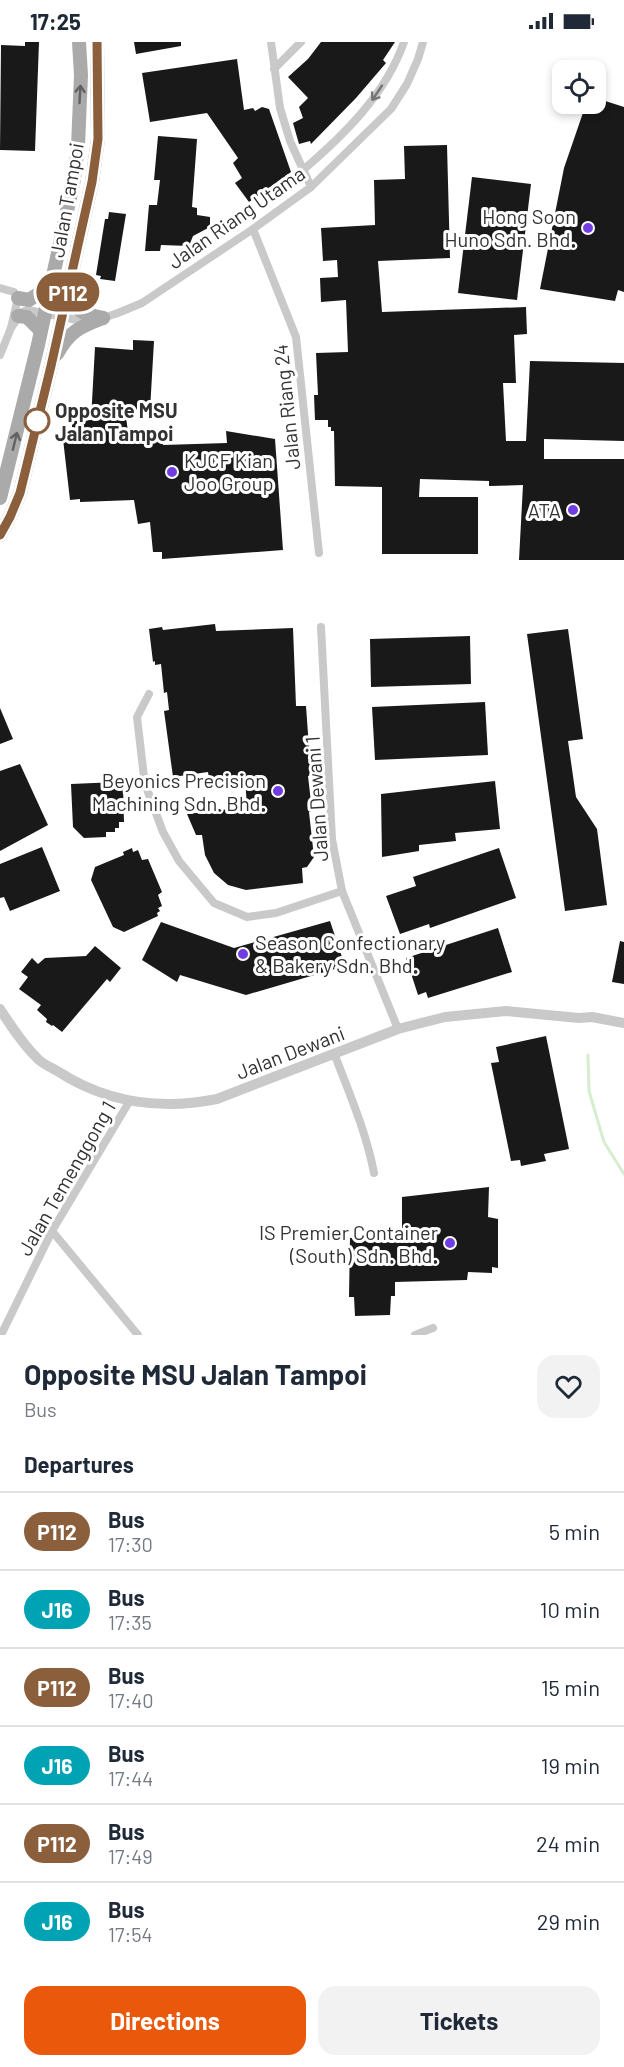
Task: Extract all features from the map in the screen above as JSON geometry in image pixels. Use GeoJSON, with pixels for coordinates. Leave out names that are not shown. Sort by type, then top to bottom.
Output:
{"type":"FeatureCollection","features":[{"type":"Feature","properties":{"kind":"main road","name":"Jalan Tampoi"},"geometry":{"type":"LineString","coordinates":[[0,498],[74,178],[78,146],[81,75],[79,42]]}},
{"type":"Feature","properties":{"kind":"main road","name":"Jalan Tampoi"},"geometry":{"type":"LineString","coordinates":[[0,535],[20,493],[92,182],[98,139],[97,42]]}},
{"type":"Feature","properties":{"kind":"main road"},"geometry":{"type":"LineString","coordinates":[[70,283],[72,302],[78,310],[87,315],[103,318]]}},
{"type":"Feature","properties":{"kind":"main road"},"geometry":{"type":"LineString","coordinates":[[18,298],[29,300],[50,286]]}},
{"type":"Feature","properties":{"kind":"main road"},"geometry":{"type":"LineString","coordinates":[[15,322],[27,317],[40,330]]}},
{"type":"Feature","properties":{"kind":"main road"},"geometry":{"type":"LineString","coordinates":[[51,366],[68,336],[82,326],[103,318]]}},
{"type":"Feature","properties":{"kind":"street"},"geometry":{"type":"LineString","coordinates":[[271,42],[280,108],[290,141],[311,188]]}},
{"type":"Feature","properties":{"kind":"street"},"geometry":{"type":"LineString","coordinates":[[274,69],[301,42]]}},
{"type":"Feature","properties":{"kind":"street"},"geometry":{"type":"LineString","coordinates":[[303,170],[327,150],[369,105],[396,64],[404,42]]}},
{"type":"Feature","properties":{"kind":"street","name":"Jalan Riang Utama"},"geometry":{"type":"LineString","coordinates":[[15,322],[28,310],[77,320],[103,318],[142,303],[253,229],[311,188],[391,109],[407,84],[423,42]]}},
{"type":"Feature","properties":{"kind":"street","name":"Jalan Riang 24"},"geometry":{"type":"LineString","coordinates":[[253,229],[296,337],[319,553]]}},
{"type":"Feature","properties":{"kind":"street"},"geometry":{"type":"LineString","coordinates":[[0,288],[14,292],[18,298],[15,322],[0,355]]}},
{"type":"Feature","properties":{"kind":"street","name":"Jalan Dewani 1"},"geometry":{"type":"LineString","coordinates":[[321,627],[332,839],[342,891],[398,1029]]}},
{"type":"Feature","properties":{"kind":"street"},"geometry":{"type":"LineString","coordinates":[[149,694],[137,717],[148,792],[163,832],[179,861],[214,903],[247,917],[276,913],[342,891]]}},
{"type":"Feature","properties":{"kind":"street","name":"Jalan Dewani"},"geometry":{"type":"LineString","coordinates":[[0,1009],[40,1060],[67,1078],[96,1092],[129,1101],[170,1105],[194,1104],[217,1099],[398,1029],[445,1017],[506,1011],[579,1018],[592,1017],[624,1023]]}},
{"type":"Feature","properties":{"kind":"street"},"geometry":{"type":"LineString","coordinates":[[334,1053],[354,1101],[369,1147],[374,1173]]}},
{"type":"Feature","properties":{"kind":"street","name":"Jalan Temenggong 1"},"geometry":{"type":"LineString","coordinates":[[1,1335],[52,1230],[129,1101]]}},
{"type":"Feature","properties":{"kind":"street"},"geometry":{"type":"LineString","coordinates":[[52,1230],[138,1335]]}},
{"type":"Feature","properties":{"kind":"street"},"geometry":{"type":"LineString","coordinates":[[416,1335],[433,1328]]}},
{"type":"Feature","properties":{"kind":"building"},"geometry":{"type":"Polygon","coordinates":[[[25,42],[39,42],[35,151],[0,150],[1,45],[25,46],[25,42]]]}},
{"type":"Feature","properties":{"kind":"building"},"geometry":{"type":"Polygon","coordinates":[[[134,42],[181,42],[181,46],[136,54],[134,42]]]}},
{"type":"Feature","properties":{"kind":"building"},"geometry":{"type":"Polygon","coordinates":[[[321,42],[395,42],[383,60],[386,63],[356,98],[311,144],[310,141],[299,144],[293,123],[303,118],[299,107],[308,98],[288,77],[308,59],[321,42]]]}},
{"type":"Feature","properties":{"kind":"building"},"geometry":{"type":"Polygon","coordinates":[[[237,59],[244,110],[253,108],[255,111],[262,107],[269,109],[291,172],[249,202],[235,183],[242,178],[233,163],[238,158],[207,113],[150,122],[142,73],[237,59]]]}},
{"type":"Feature","properties":{"kind":"building","name":"Hong Soon Huno Sdn. Bhd."},"geometry":{"type":"Polygon","coordinates":[[[606,101],[624,107],[624,292],[618,290],[615,301],[540,289],[564,168],[583,114],[606,114],[606,101]]]}},
{"type":"Feature","properties":{"kind":"building"},"geometry":{"type":"Polygon","coordinates":[[[158,136],[197,139],[192,207],[197,208],[197,215],[210,217],[210,227],[193,236],[189,246],[161,245],[160,251],[145,251],[149,205],[157,205],[160,180],[154,180],[158,136]]]}},
{"type":"Feature","properties":{"kind":"building"},"geometry":{"type":"Polygon","coordinates":[[[447,145],[450,258],[378,261],[382,312],[526,307],[527,334],[514,335],[516,383],[503,383],[506,441],[526,441],[530,361],[624,363],[624,441],[544,439],[544,459],[624,459],[624,560],[519,560],[523,485],[489,486],[489,481],[420,479],[419,497],[478,497],[478,554],[382,554],[382,487],[335,486],[334,431],[328,427],[328,420],[315,420],[314,395],[318,395],[316,353],[348,352],[346,300],[321,302],[320,278],[338,277],[337,260],[323,261],[321,228],[375,225],[374,180],[405,179],[404,146],[447,145]]]}},
{"type":"Feature","properties":{"kind":"building"},"geometry":{"type":"Polygon","coordinates":[[[472,177],[531,184],[517,300],[458,293],[472,177]]]}},
{"type":"Feature","properties":{"kind":"building"},"geometry":{"type":"Polygon","coordinates":[[[109,212],[126,214],[115,281],[100,279],[101,276],[96,275],[105,219],[108,219],[109,212]]]}},
{"type":"Feature","properties":{"kind":"building","name":"KJCF Kian Joo Group"},"geometry":{"type":"Polygon","coordinates":[[[133,340],[154,341],[150,410],[125,409],[128,432],[160,432],[163,445],[227,443],[226,431],[275,439],[283,550],[162,559],[162,552],[153,552],[150,522],[138,524],[134,500],[80,502],[80,499],[70,500],[63,439],[72,438],[72,421],[91,420],[95,347],[133,350],[133,340]]]}},
{"type":"Feature","properties":{"kind":"building"},"geometry":{"type":"Polygon","coordinates":[[[215,624],[216,631],[293,628],[296,706],[306,706],[311,775],[308,776],[312,811],[309,812],[314,857],[307,867],[302,868],[303,883],[246,890],[228,885],[214,873],[205,855],[202,835],[196,835],[187,814],[247,807],[245,778],[211,790],[208,772],[173,777],[164,711],[169,710],[167,692],[164,693],[161,664],[155,665],[155,661],[153,662],[149,629],[162,627],[163,630],[215,624]]]}},
{"type":"Feature","properties":{"kind":"building"},"geometry":{"type":"Polygon","coordinates":[[[568,629],[583,739],[568,741],[576,797],[597,829],[607,905],[565,911],[527,634],[568,629]]]}},
{"type":"Feature","properties":{"kind":"building"},"geometry":{"type":"Polygon","coordinates":[[[470,636],[471,684],[371,687],[370,639],[470,636]]]}},
{"type":"Feature","properties":{"kind":"building"},"geometry":{"type":"Polygon","coordinates":[[[485,702],[488,755],[375,760],[372,707],[485,702]]]}},
{"type":"Feature","properties":{"kind":"building"},"geometry":{"type":"Polygon","coordinates":[[[0,708],[13,739],[0,744],[0,708]]]}},
{"type":"Feature","properties":{"kind":"building"},"geometry":{"type":"Polygon","coordinates":[[[20,764],[48,825],[0,851],[0,771],[20,764]]]}},
{"type":"Feature","properties":{"kind":"building"},"geometry":{"type":"Polygon","coordinates":[[[495,781],[500,829],[455,833],[456,841],[419,845],[419,851],[382,857],[381,794],[495,781]]]}},
{"type":"Feature","properties":{"kind":"building"},"geometry":{"type":"Polygon","coordinates":[[[117,782],[117,787],[123,787],[124,822],[119,822],[119,828],[115,828],[115,832],[106,832],[106,837],[84,838],[73,827],[71,784],[117,782]]]}},
{"type":"Feature","properties":{"kind":"building"},"geometry":{"type":"Polygon","coordinates":[[[42,847],[60,891],[10,911],[4,897],[0,898],[0,864],[42,847]]]}},
{"type":"Feature","properties":{"kind":"building"},"geometry":{"type":"Polygon","coordinates":[[[132,848],[133,852],[138,850],[142,860],[148,859],[162,892],[158,895],[162,906],[158,908],[160,911],[157,913],[158,916],[124,932],[113,927],[91,880],[95,867],[124,855],[123,852],[132,848]]]}},
{"type":"Feature","properties":{"kind":"building"},"geometry":{"type":"Polygon","coordinates":[[[499,848],[516,898],[430,928],[429,924],[400,934],[386,896],[416,886],[413,877],[499,848]]]}},
{"type":"Feature","properties":{"kind":"building","name":"Season Confectionary & Bakery Sdn. Bhd."},"geometry":{"type":"Polygon","coordinates":[[[330,921],[345,966],[246,995],[180,975],[177,982],[142,960],[161,922],[234,948],[330,921]]]}},
{"type":"Feature","properties":{"kind":"building"},"geometry":{"type":"Polygon","coordinates":[[[498,928],[512,972],[428,998],[426,992],[418,995],[406,958],[498,928]]]}},
{"type":"Feature","properties":{"kind":"building"},"geometry":{"type":"Polygon","coordinates":[[[620,941],[624,942],[624,984],[612,982],[620,941]]]}},
{"type":"Feature","properties":{"kind":"building"},"geometry":{"type":"Polygon","coordinates":[[[95,946],[121,968],[110,982],[107,979],[62,1032],[46,1022],[47,1019],[37,1010],[41,1005],[19,989],[28,977],[21,972],[32,958],[38,964],[45,958],[86,956],[95,946]]]}},
{"type":"Feature","properties":{"kind":"building"},"geometry":{"type":"Polygon","coordinates":[[[546,1036],[569,1149],[544,1154],[546,1161],[521,1166],[520,1160],[511,1161],[491,1063],[499,1062],[496,1047],[546,1036]]]}},
{"type":"Feature","properties":{"kind":"building","name":"IS Premier Container (South) Sdn. Bhd."},"geometry":{"type":"Polygon","coordinates":[[[489,1187],[488,1217],[498,1219],[498,1268],[492,1267],[492,1273],[468,1272],[467,1280],[395,1282],[395,1296],[391,1296],[390,1315],[355,1316],[354,1297],[349,1297],[350,1238],[402,1239],[402,1197],[489,1187]]]}},
{"type":"Feature","properties":{"kind":"waterway"},"geometry":{"type":"LineString","coordinates":[[588,1055],[589,1091],[604,1142],[624,1174]]}},
{"type":"Feature","properties":{"kind":"bus line","name":"P112"},"geometry":{"type":"LineString","coordinates":[[0,535],[20,493],[92,182],[98,139],[97,42]]}},
{"type":"Feature","properties":{"kind":"place","name":"Hong Soon Huno Sdn. Bhd."},"geometry":{"type":"Point","coordinates":[588,228]}},
{"type":"Feature","properties":{"kind":"place","name":"Opposite MSU Jalan Tampoi"},"geometry":{"type":"Point","coordinates":[37,421]}},
{"type":"Feature","properties":{"kind":"place","name":"KJCF Kian Joo Group"},"geometry":{"type":"Point","coordinates":[172,472]}},
{"type":"Feature","properties":{"kind":"place","name":"ATA"},"geometry":{"type":"Point","coordinates":[573,510]}},
{"type":"Feature","properties":{"kind":"place","name":"Beyonics Precision Machining Sdn. Bhd."},"geometry":{"type":"Point","coordinates":[278,791]}},
{"type":"Feature","properties":{"kind":"place","name":"Season Confectionary & Bakery Sdn. Bhd."},"geometry":{"type":"Point","coordinates":[243,954]}},
{"type":"Feature","properties":{"kind":"place","name":"IS Premier Container (South) Sdn. Bhd."},"geometry":{"type":"Point","coordinates":[450,1243]}}]}
